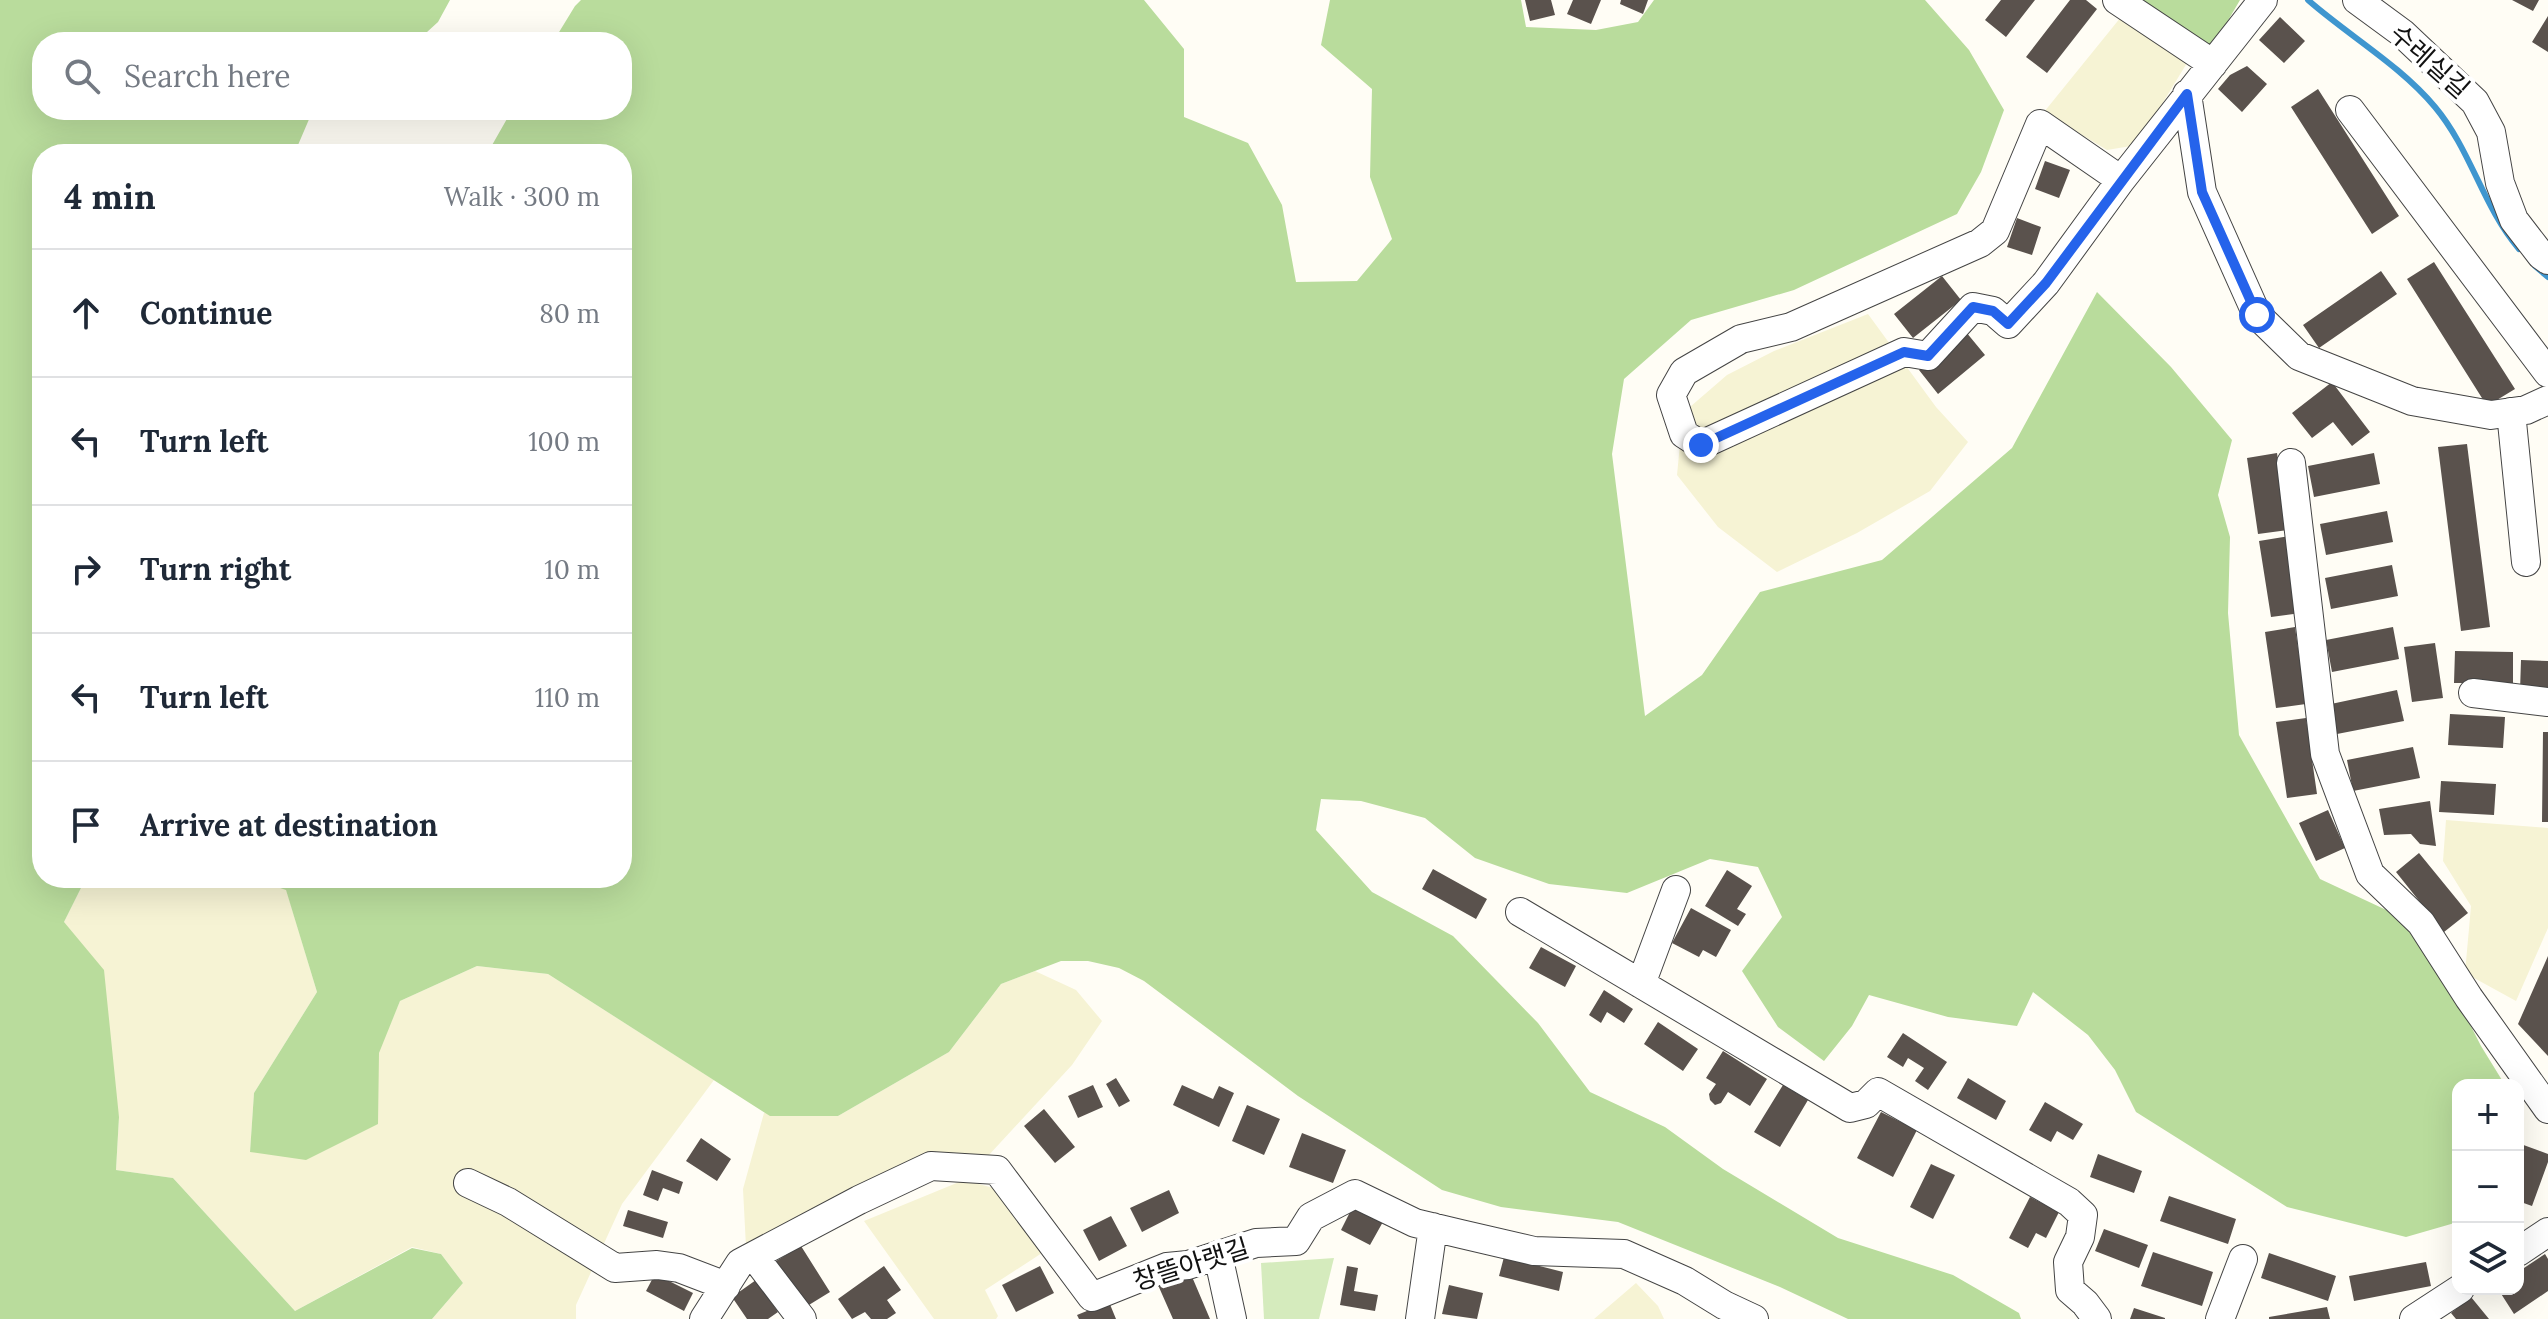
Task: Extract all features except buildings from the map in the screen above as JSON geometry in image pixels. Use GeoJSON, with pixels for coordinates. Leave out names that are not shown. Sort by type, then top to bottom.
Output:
{"type":"FeatureCollection","features":[{"type":"Feature","properties":{"kind":"street"},"geometry":{"type":"LineString","coordinates":[[2117,0],[2213,64]]}},
{"type":"Feature","properties":{"kind":"street"},"geometry":{"type":"LineString","coordinates":[[2121,180],[2040,124],[1995,231],[1980,243],[1791,327],[1741,339],[1684,372],[1671,395],[1684,434],[1701,445],[1904,352],[1928,356],[1973,307],[1993,311],[2008,324],[2046,283],[2121,180],[2263,0]]}},
{"type":"Feature","properties":{"kind":"street","name":"수레실길"},"geometry":{"type":"LineString","coordinates":[[2357,0],[2402,33],[2475,102],[2491,132],[2500,183],[2514,220],[2548,260]]}},
{"type":"Feature","properties":{"kind":"street"},"geometry":{"type":"LineString","coordinates":[[2187,94],[2202,192],[2257,315],[2299,356],[2412,401],[2491,415],[2526,410],[2548,400]]}},
{"type":"Feature","properties":{"kind":"street"},"geometry":{"type":"LineString","coordinates":[[2350,110],[2548,373]]}},
{"type":"Feature","properties":{"kind":"street"},"geometry":{"type":"LineString","coordinates":[[2511,412],[2526,562]]}},
{"type":"Feature","properties":{"kind":"street"},"geometry":{"type":"LineString","coordinates":[[2291,463],[2325,754],[2370,874],[2421,923],[2469,998],[2548,1109]]}},
{"type":"Feature","properties":{"kind":"street"},"geometry":{"type":"LineString","coordinates":[[2473,693],[2548,702]]}},
{"type":"Feature","properties":{"kind":"street"},"geometry":{"type":"LineString","coordinates":[[1641,984],[1676,890]]}},
{"type":"Feature","properties":{"kind":"street"},"geometry":{"type":"LineString","coordinates":[[1520,912],[1850,1108],[1866,1104],[1878,1092],[2069,1202],[2083,1215],[2080,1237],[2068,1262],[2070,1290],[2097,1319]]}},
{"type":"Feature","properties":{"kind":"street","name":"창뜰아랫길"},"geometry":{"type":"LineString","coordinates":[[704,1319],[740,1263],[931,1166],[997,1170],[1092,1297],[1167,1267],[1188,1265],[1256,1243],[1296,1241],[1311,1217],[1355,1194],[1415,1223],[1534,1251],[1624,1254],[1685,1281],[1754,1319]]}},
{"type":"Feature","properties":{"kind":"street"},"geometry":{"type":"LineString","coordinates":[[468,1183],[508,1202],[615,1268],[657,1265],[679,1268],[726,1286]]}},
{"type":"Feature","properties":{"kind":"street"},"geometry":{"type":"LineString","coordinates":[[1420,1319],[1433,1227]]}},
{"type":"Feature","properties":{"kind":"street"},"geometry":{"type":"LineString","coordinates":[[2524,1248],[2548,1232]]}},
{"type":"Feature","properties":{"kind":"street"},"geometry":{"type":"LineString","coordinates":[[1218,1255],[1232,1319]]}},
{"type":"Feature","properties":{"kind":"street"},"geometry":{"type":"LineString","coordinates":[[754,1256],[802,1319]]}},
{"type":"Feature","properties":{"kind":"street"},"geometry":{"type":"LineString","coordinates":[[2220,1319],[2243,1259]]}},
{"type":"Feature","properties":{"kind":"street"},"geometry":{"type":"LineString","coordinates":[[2414,1319],[2452,1294]]}},
{"type":"Feature","properties":{"kind":"shaded area"},"geometry":{"type":"Polygon","coordinates":[[[2121,17],[2187,63],[2137,145],[2107,150],[2044,112],[2121,17]]]}},
{"type":"Feature","properties":{"kind":"shaded area"},"geometry":{"type":"Polygon","coordinates":[[[1868,314],[1936,407],[1968,442],[1930,491],[1857,533],[1777,572],[1718,527],[1677,475],[1683,413],[1727,375],[1774,351],[1868,314]]]}},
{"type":"Feature","properties":{"kind":"shaded area"},"geometry":{"type":"Polygon","coordinates":[[[2446,820],[2548,828],[2548,928],[2516,1001],[2465,973],[2471,906],[2443,861],[2446,820]]]}},
{"type":"Feature","properties":{"kind":"shaded area"},"geometry":{"type":"Polygon","coordinates":[[[81,888],[286,889],[317,992],[254,1093],[250,1152],[377,1124],[378,1053],[400,1001],[477,966],[548,974],[714,1080],[622,1204],[576,1305],[576,1319],[432,1319],[463,1283],[441,1254],[412,1247],[295,1311],[173,1178],[116,1170],[119,1117],[64,922],[81,888]]]}},
{"type":"Feature","properties":{"kind":"shaded area"},"geometry":{"type":"Polygon","coordinates":[[[1035,971],[1076,990],[1102,1021],[1072,1065],[988,1156],[746,1247],[743,1189],[764,1113],[838,1116],[949,1052],[1001,984],[1035,971]]]}},
{"type":"Feature","properties":{"kind":"shaded area"},"geometry":{"type":"Polygon","coordinates":[[[964,1180],[997,1189],[1042,1253],[985,1290],[998,1316],[996,1319],[934,1319],[864,1221],[964,1180]]]}},
{"type":"Feature","properties":{"kind":"shaded area"},"geometry":{"type":"Polygon","coordinates":[[[1636,1283],[1658,1306],[1664,1319],[1594,1319],[1636,1283]]]}},
{"type":"Feature","properties":{"kind":"green space"},"geometry":{"type":"Polygon","coordinates":[[[0,0],[450,0],[438,22],[427,32],[32,32],[32,120],[309,120],[298,144],[32,144],[32,888],[81,888],[64,922],[104,970],[119,1117],[116,1170],[173,1178],[295,1311],[412,1248],[441,1254],[463,1283],[432,1319],[0,1319],[0,0]]]}},
{"type":"Feature","properties":{"kind":"green space"},"geometry":{"type":"Polygon","coordinates":[[[581,0],[1144,0],[1184,49],[1184,117],[1248,143],[1282,205],[1296,282],[1357,281],[1392,239],[1370,177],[1372,89],[1321,45],[1330,0],[1521,0],[1526,27],[1596,30],[1638,22],[1654,0],[1925,0],[1969,50],[2004,110],[1981,172],[1957,214],[1794,290],[1691,320],[1624,379],[1612,454],[1645,716],[1702,675],[1760,592],[1882,560],[2012,448],[2097,292],[2171,367],[2232,440],[2218,495],[2230,537],[2228,613],[2239,735],[2320,879],[2412,922],[2501,1079],[2452,1079],[2452,1224],[2406,1237],[2287,1207],[2136,1112],[2115,1070],[2088,1035],[2033,992],[2017,1026],[1948,1017],[1869,995],[1852,1026],[1824,1061],[1778,1027],[1742,971],[1782,917],[1758,867],[1710,859],[1627,893],[1549,884],[1475,858],[1425,818],[1361,801],[1321,799],[1316,830],[1372,892],[1453,936],[1538,1023],[1590,1092],[1665,1127],[1723,1169],[1838,1238],[1953,1275],[2019,1313],[2021,1319],[1848,1319],[1780,1287],[1618,1222],[1501,1207],[1442,1190],[1298,1096],[1144,981],[1119,968],[1088,961],[1061,961],[1001,984],[949,1052],[838,1116],[770,1116],[548,974],[477,966],[400,1001],[379,1053],[378,1124],[306,1160],[250,1152],[254,1093],[317,992],[286,890],[280,888],[632,888],[632,144],[493,144],[506,120],[632,120],[632,32],[559,32],[581,0]]]}},
{"type":"Feature","properties":{"kind":"green space"},"geometry":{"type":"Polygon","coordinates":[[[2134,0],[2240,0],[2209,53],[2134,0]]]}},
{"type":"Feature","properties":{"kind":"green space"},"geometry":{"type":"Polygon","coordinates":[[[1334,1258],[1319,1319],[1264,1319],[1261,1263],[1334,1258]]]}},
{"type":"Feature","properties":{"kind":"waterway"},"geometry":{"type":"LineString","coordinates":[[2308,0],[2390,64],[2435,107],[2458,141],[2496,215],[2519,249]]}},
{"type":"Feature","properties":{"kind":"waterway"},"geometry":{"type":"LineString","coordinates":[[2535,266],[2548,277]]}},
{"type":"Feature","properties":{"kind":"route"},"geometry":{"type":"LineString","coordinates":[[1701,445],[1904,352],[1928,356],[1973,307],[1993,311],[2008,324],[2046,283],[2187,94],[2202,192],[2257,315]]}}]}
